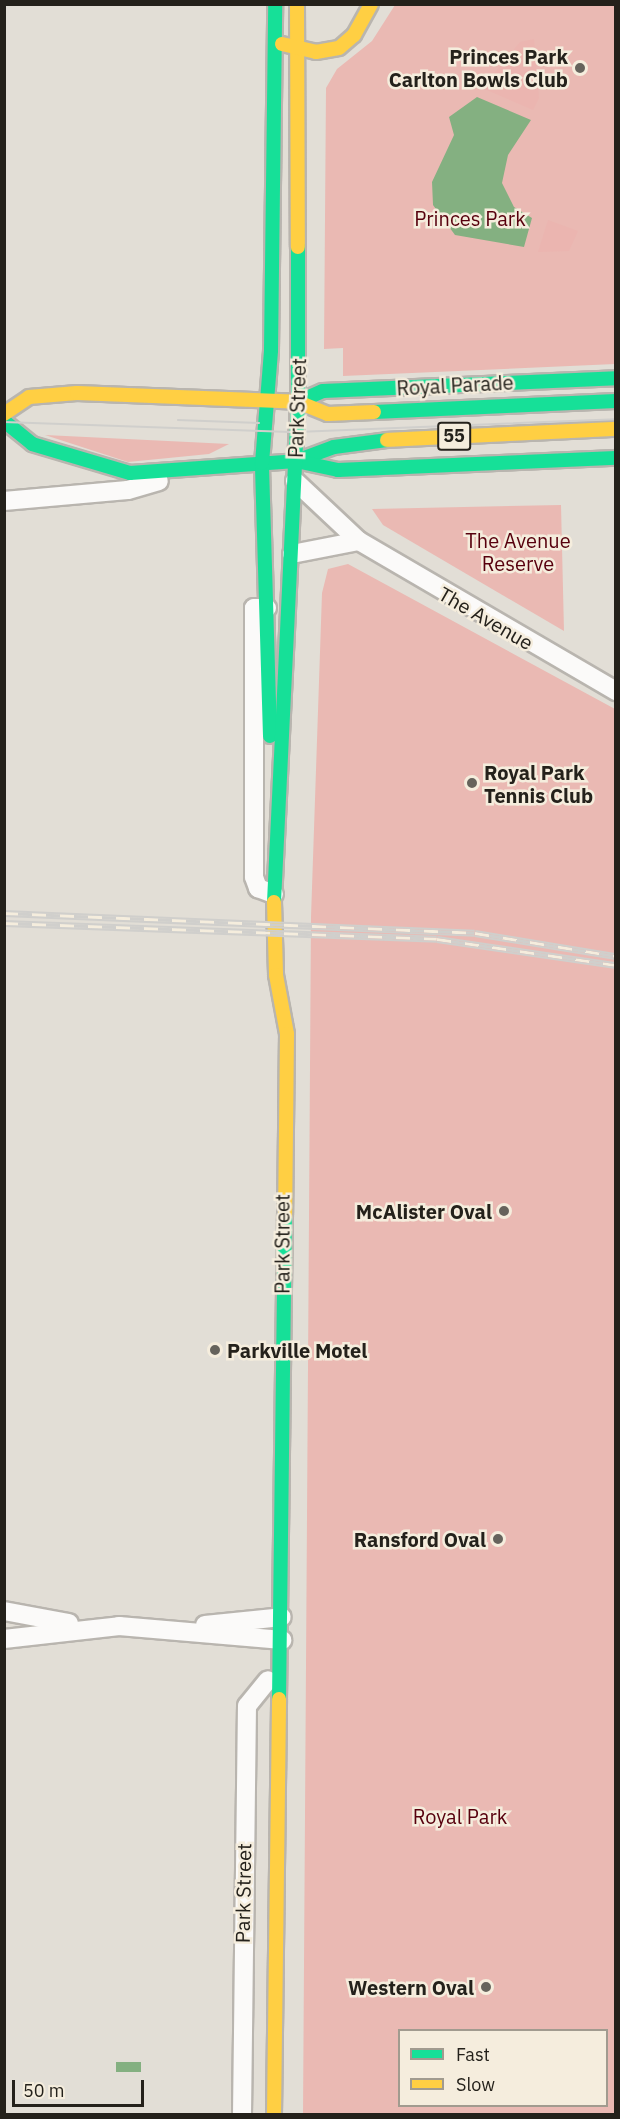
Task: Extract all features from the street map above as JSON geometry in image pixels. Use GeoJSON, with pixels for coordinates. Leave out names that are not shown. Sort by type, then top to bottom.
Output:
{"type":"FeatureCollection","features":[{"type":"Feature","properties":{"kind":"main road","name":"Park Street"},"geometry":{"type":"LineString","coordinates":[[275,4],[277,44],[274,247],[262,463],[270,795],[278,810]]}},
{"type":"Feature","properties":{"kind":"main road","name":"Park Street"},"geometry":{"type":"LineString","coordinates":[[274,2115],[275,1640],[269,1512],[280,1413],[283,1075],[271,990],[276,975],[274,894],[278,810],[283,800],[298,402],[295,247],[297,4]]}},
{"type":"Feature","properties":{"kind":"main road"},"geometry":{"type":"LineString","coordinates":[[277,44],[296,44],[335,31],[357,4]]}},
{"type":"Feature","properties":{"kind":"main road"},"geometry":{"type":"LineString","coordinates":[[296,44],[316,52],[342,46],[371,4]]}},
{"type":"Feature","properties":{"kind":"main road"},"geometry":{"type":"LineString","coordinates":[[274,194],[295,195]]}},
{"type":"Feature","properties":{"kind":"main road"},"geometry":{"type":"LineString","coordinates":[[274,247],[295,247]]}},
{"type":"Feature","properties":{"kind":"main road","name":"Royal Parade"},"geometry":{"type":"LineString","coordinates":[[298,402],[323,391],[615,378]]}},
{"type":"Feature","properties":{"kind":"main road"},"geometry":{"type":"LineString","coordinates":[[553,381],[554,404]]}},
{"type":"Feature","properties":{"kind":"main road","name":"Royal Parade"},"geometry":{"type":"LineString","coordinates":[[4,414],[29,397],[68,393],[298,402],[328,414],[615,401]]}},
{"type":"Feature","properties":{"kind":"main road","name":"55"},"geometry":{"type":"LineString","coordinates":[[4,421],[32,444],[95,467],[183,471],[296,461],[338,470],[615,458]]}},
{"type":"Feature","properties":{"kind":"main road","name":"55"},"geometry":{"type":"LineString","coordinates":[[296,461],[334,447],[387,440],[615,429]]}},
{"type":"Feature","properties":{"kind":"main road"},"geometry":{"type":"LineString","coordinates":[[555,432],[556,461]]}},
{"type":"Feature","properties":{"kind":"main road","name":"Park Street"},"geometry":{"type":"LineString","coordinates":[[275,1640],[268,1680],[276,1787]]}},
{"type":"Feature","properties":{"kind":"street"},"geometry":{"type":"LineString","coordinates":[[4,501],[128,490],[183,471]]}},
{"type":"Feature","properties":{"kind":"street","name":"The Avenue"},"geometry":{"type":"LineString","coordinates":[[295,481],[359,541],[615,691]]}},
{"type":"Feature","properties":{"kind":"street"},"geometry":{"type":"LineString","coordinates":[[292,554],[359,541]]}},
{"type":"Feature","properties":{"kind":"street"},"geometry":{"type":"LineString","coordinates":[[267,608],[254,609],[254,877],[258,888],[274,894]]}},
{"type":"Feature","properties":{"kind":"street"},"geometry":{"type":"LineString","coordinates":[[4,1611],[82,1626],[179,1628],[275,1640]]}},
{"type":"Feature","properties":{"kind":"street"},"geometry":{"type":"LineString","coordinates":[[179,1628],[274,1617]]}},
{"type":"Feature","properties":{"kind":"street"},"geometry":{"type":"LineString","coordinates":[[4,1639],[82,1626]]}},
{"type":"Feature","properties":{"kind":"street","name":"Park Street"},"geometry":{"type":"LineString","coordinates":[[242,2115],[247,1706],[268,1680]]}},
{"type":"Feature","properties":{"kind":"green space","name":"Princes Park"},"geometry":{"type":"Polygon","coordinates":[[[395,5],[615,5],[615,364],[343,376],[343,348],[324,349],[326,88],[337,69],[372,41],[395,5]]]}},
{"type":"Feature","properties":{"kind":"green space"},"geometry":{"type":"Polygon","coordinates":[[[45,435],[229,444],[209,454],[128,462],[45,435]]]}},
{"type":"Feature","properties":{"kind":"green space","name":"The Avenue Reserve"},"geometry":{"type":"Polygon","coordinates":[[[561,505],[564,631],[383,525],[372,509],[561,505]]]}},
{"type":"Feature","properties":{"kind":"green space","name":"Royal Park"},"geometry":{"type":"Polygon","coordinates":[[[348,564],[615,709],[615,2114],[303,2114],[311,917],[322,593],[328,569],[348,564]]]}},
{"type":"Feature","properties":{"kind":"shaded area"},"geometry":{"type":"Polygon","coordinates":[[[534,39],[539,98],[533,110],[482,88],[520,42],[534,39]]]}},
{"type":"Feature","properties":{"kind":"shaded area"},"geometry":{"type":"Polygon","coordinates":[[[477,97],[531,120],[508,155],[502,183],[514,207],[532,218],[524,247],[455,235],[433,205],[432,182],[454,135],[449,117],[477,97]]]}},
{"type":"Feature","properties":{"kind":"shaded area"},"geometry":{"type":"Polygon","coordinates":[[[548,220],[578,231],[569,251],[538,252],[548,220]]]}},
{"type":"Feature","properties":{"kind":"shaded area"},"geometry":{"type":"Polygon","coordinates":[[[116,2062],[141,2062],[141,2072],[116,2072],[116,2062]]]}},
{"type":"Feature","properties":{"kind":"tram line"},"geometry":{"type":"LineString","coordinates":[[4,422],[297,432],[616,419]]}},
{"type":"Feature","properties":{"kind":"tram line"},"geometry":{"type":"LineString","coordinates":[[178,420],[259,423]]}},
{"type":"Feature","properties":{"kind":"railway"},"geometry":{"type":"LineString","coordinates":[[4,913],[475,933],[616,956]]}},
{"type":"Feature","properties":{"kind":"railway"},"geometry":{"type":"LineString","coordinates":[[4,923],[437,939],[616,965]]}},
{"type":"Feature","properties":{"kind":"traffic: fast"},"geometry":{"type":"LineString","coordinates":[[270,736],[262,463],[271,350],[275,4]]}},
{"type":"Feature","properties":{"kind":"traffic: fast"},"geometry":{"type":"LineString","coordinates":[[274,902],[298,402],[298,247]]}},
{"type":"Feature","properties":{"kind":"traffic: fast"},"geometry":{"type":"LineString","coordinates":[[298,402],[323,391],[616,378]]}},
{"type":"Feature","properties":{"kind":"traffic: fast"},"geometry":{"type":"LineString","coordinates":[[374,412],[616,401]]}},
{"type":"Feature","properties":{"kind":"traffic: fast"},"geometry":{"type":"LineString","coordinates":[[4,421],[32,444],[130,473],[296,461],[334,447],[387,440]]}},
{"type":"Feature","properties":{"kind":"traffic: fast"},"geometry":{"type":"LineString","coordinates":[[296,461],[338,470],[616,458]]}},
{"type":"Feature","properties":{"kind":"traffic: fast"},"geometry":{"type":"LineString","coordinates":[[279,1699],[285,1215]]}},
{"type":"Feature","properties":{"kind":"traffic: slow"},"geometry":{"type":"LineString","coordinates":[[297,4],[298,247]]}},
{"type":"Feature","properties":{"kind":"traffic: slow"},"geometry":{"type":"LineString","coordinates":[[282,44],[316,52],[339,48],[354,35],[371,4]]}},
{"type":"Feature","properties":{"kind":"traffic: slow"},"geometry":{"type":"LineString","coordinates":[[4,414],[29,397],[77,393],[298,402],[328,414],[374,412]]}},
{"type":"Feature","properties":{"kind":"traffic: slow"},"geometry":{"type":"LineString","coordinates":[[387,440],[616,429]]}},
{"type":"Feature","properties":{"kind":"traffic: slow"},"geometry":{"type":"LineString","coordinates":[[274,902],[276,975],[287,1034],[285,1215]]}},
{"type":"Feature","properties":{"kind":"traffic: slow"},"geometry":{"type":"LineString","coordinates":[[274,2114],[279,1699]]}},
{"type":"Feature","properties":{"kind":"place","name":"Princes Park Carlton Bowls Club"},"geometry":{"type":"Point","coordinates":[580,68]}},
{"type":"Feature","properties":{"kind":"place","name":"Royal Park Tennis Club"},"geometry":{"type":"Point","coordinates":[472,783]}},
{"type":"Feature","properties":{"kind":"place","name":"McAlister Oval"},"geometry":{"type":"Point","coordinates":[504,1211]}},
{"type":"Feature","properties":{"kind":"place","name":"Parkville Motel"},"geometry":{"type":"Point","coordinates":[215,1350]}},
{"type":"Feature","properties":{"kind":"place","name":"Ransford Oval"},"geometry":{"type":"Point","coordinates":[498,1539]}},
{"type":"Feature","properties":{"kind":"place","name":"Western Oval"},"geometry":{"type":"Point","coordinates":[486,1987]}}]}
